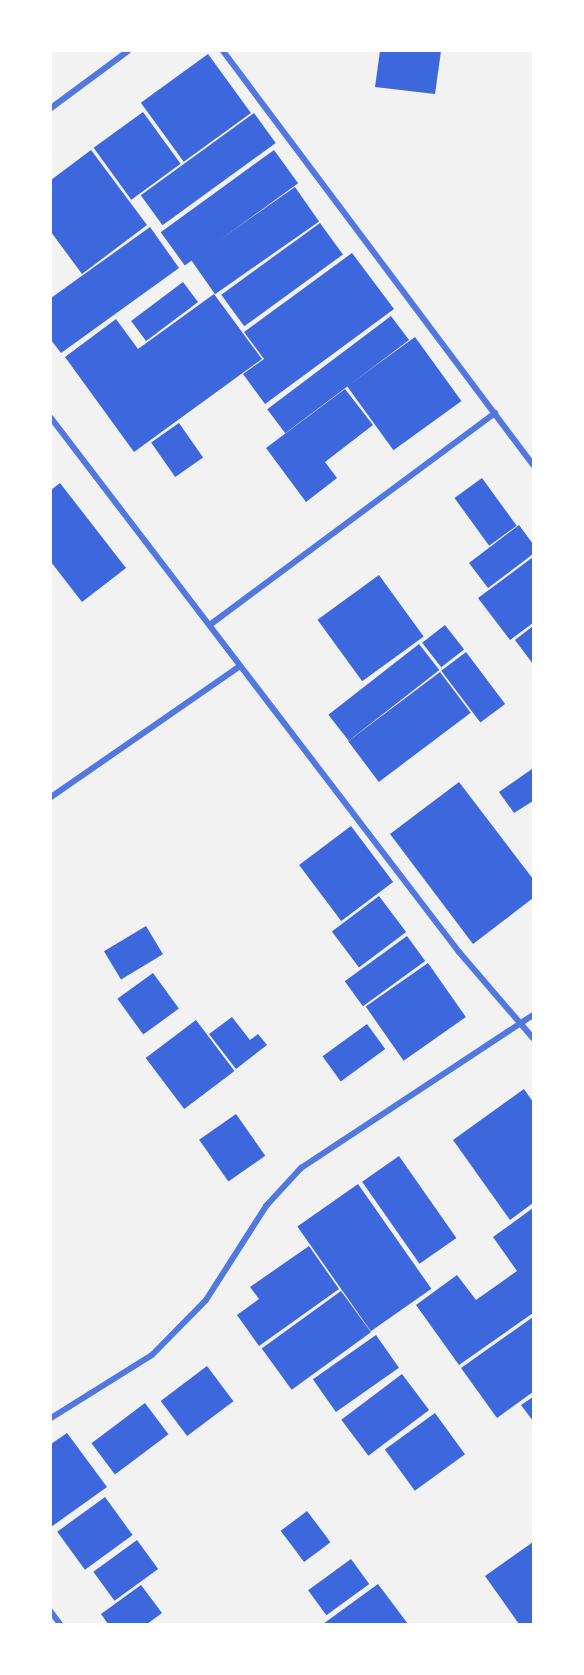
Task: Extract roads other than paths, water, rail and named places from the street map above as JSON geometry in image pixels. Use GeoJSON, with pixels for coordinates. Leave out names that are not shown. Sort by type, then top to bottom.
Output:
{"type":"FeatureCollection","features":[{"type":"Feature","properties":{"kind":"street"},"geometry":{"type":"LineString","coordinates":[[51,108],[128,51]]}},
{"type":"Feature","properties":{"kind":"street"},"geometry":{"type":"LineString","coordinates":[[223,51],[533,465]]}},
{"type":"Feature","properties":{"kind":"street"},"geometry":{"type":"LineString","coordinates":[[211,624],[495,413]]}},
{"type":"Feature","properties":{"kind":"street"},"geometry":{"type":"LineString","coordinates":[[51,418],[211,624],[240,666],[520,1025],[533,1038]]}},
{"type":"Feature","properties":{"kind":"street"},"geometry":{"type":"LineString","coordinates":[[51,797],[240,666]]}},
{"type":"Feature","properties":{"kind":"street"},"geometry":{"type":"LineString","coordinates":[[51,1418],[152,1355],[206,1300],[266,1206],[301,1168],[533,1015]]}},
{"type":"Feature","properties":{"kind":"street"},"geometry":{"type":"LineString","coordinates":[[51,1612],[60,1624]]}}]}
